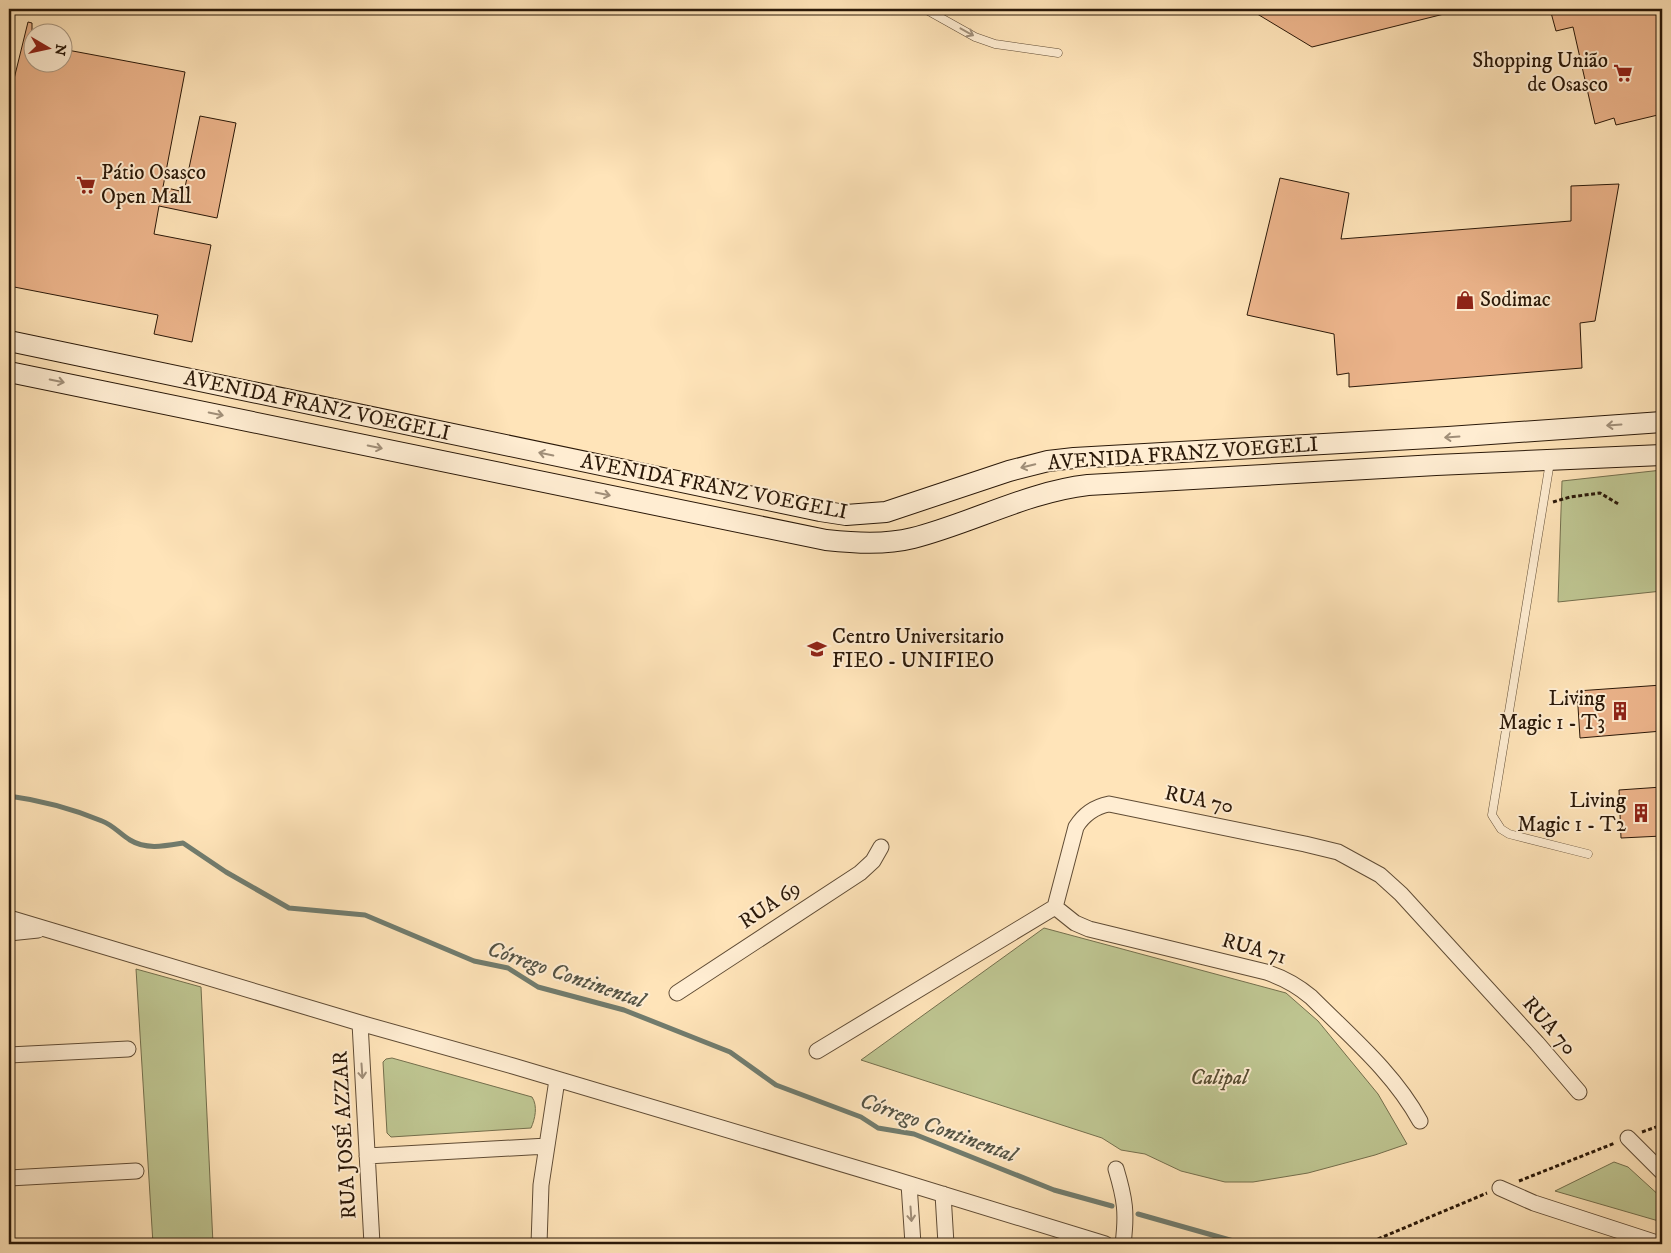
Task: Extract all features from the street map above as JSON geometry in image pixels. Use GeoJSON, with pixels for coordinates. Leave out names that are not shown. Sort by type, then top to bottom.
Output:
{"type":"FeatureCollection","features":[{"type":"Feature","properties":{"kind":"main road","name":"AVENIDA FRANZ VOEGELI"},"geometry":{"type":"LineString","coordinates":[[9,341],[846,515],[886,512],[1009,471],[1048,461],[1074,458],[1448,437],[1662,422]]}},
{"type":"Feature","properties":{"kind":"main road","name":"AVENIDA FRANZ VOEGELI"},"geometry":{"type":"LineString","coordinates":[[9,372],[826,540],[853,542],[889,542],[912,538],[1044,493],[1067,488],[1136,482],[1436,465],[1662,455]]}},
{"type":"Feature","properties":{"kind":"main road"},"geometry":{"type":"LineString","coordinates":[[1136,482],[1168,477],[1178,473],[1193,461],[1198,451]]}},
{"type":"Feature","properties":{"kind":"main road"},"geometry":{"type":"LineString","coordinates":[[908,505],[913,523],[925,534]]}},
{"type":"Feature","properties":{"kind":"main road"},"geometry":{"type":"LineString","coordinates":[[886,512],[889,542]]}},
{"type":"Feature","properties":{"kind":"street","name":"RUA 70"},"geometry":{"type":"LineString","coordinates":[[1055,907],[1076,828],[1082,818],[1099,806],[1109,804],[1338,852],[1380,875],[1401,894],[1537,1043],[1579,1092]]}},
{"type":"Feature","properties":{"kind":"street","name":"RUA 69"},"geometry":{"type":"LineString","coordinates":[[676,993],[860,873],[873,861],[881,847]]}},
{"type":"Feature","properties":{"kind":"street"},"geometry":{"type":"LineString","coordinates":[[817,1051],[1055,907]]}},
{"type":"Feature","properties":{"kind":"street","name":"RUA 71"},"geometry":{"type":"LineString","coordinates":[[1055,907],[1075,923],[1089,929],[1266,972],[1291,982],[1311,997],[1395,1082],[1408,1099],[1420,1121]]}},
{"type":"Feature","properties":{"kind":"street"},"geometry":{"type":"LineString","coordinates":[[9,918],[360,1023],[513,1066],[1105,1244]]}},
{"type":"Feature","properties":{"kind":"street"},"geometry":{"type":"LineString","coordinates":[[9,933],[50,929]]}},
{"type":"Feature","properties":{"kind":"street","name":"RUA JOSÉ AZZAR"},"geometry":{"type":"LineString","coordinates":[[360,1023],[372,1244]]}},
{"type":"Feature","properties":{"kind":"street"},"geometry":{"type":"LineString","coordinates":[[9,1056],[128,1049]]}},
{"type":"Feature","properties":{"kind":"street"},"geometry":{"type":"LineString","coordinates":[[539,1244],[542,1185],[557,1080]]}},
{"type":"Feature","properties":{"kind":"street"},"geometry":{"type":"LineString","coordinates":[[1628,1138],[1662,1172]]}},
{"type":"Feature","properties":{"kind":"street"},"geometry":{"type":"LineString","coordinates":[[367,1156],[547,1146]]}},
{"type":"Feature","properties":{"kind":"street"},"geometry":{"type":"LineString","coordinates":[[1116,1169],[1124,1195],[1126,1215],[1123,1244]]}},
{"type":"Feature","properties":{"kind":"street"},"geometry":{"type":"LineString","coordinates":[[9,1178],[136,1171]]}},
{"type":"Feature","properties":{"kind":"street"},"geometry":{"type":"LineString","coordinates":[[909,1184],[913,1244]]}},
{"type":"Feature","properties":{"kind":"street"},"geometry":{"type":"LineString","coordinates":[[1500,1188],[1534,1203],[1660,1244]]}},
{"type":"Feature","properties":{"kind":"street"},"geometry":{"type":"LineString","coordinates":[[943,1194],[946,1244]]}},
{"type":"Feature","properties":{"kind":"lane"},"geometry":{"type":"LineString","coordinates":[[925,9],[975,36],[995,44],[1058,53]]}},
{"type":"Feature","properties":{"kind":"lane"},"geometry":{"type":"LineString","coordinates":[[1550,461],[1492,816],[1501,829],[1509,834],[1588,854]]}},
{"type":"Feature","properties":{"kind":"path"},"geometry":{"type":"LineString","coordinates":[[1543,506],[1570,497],[1600,493],[1620,505]]}},
{"type":"Feature","properties":{"kind":"green space"},"geometry":{"type":"Polygon","coordinates":[[[1662,470],[1662,591],[1558,602],[1562,481],[1662,470]]]}},
{"type":"Feature","properties":{"kind":"green space","name":"Calipal"},"geometry":{"type":"Polygon","coordinates":[[[1044,928],[1286,993],[1318,1021],[1378,1094],[1407,1144],[1375,1155],[1308,1173],[1253,1182],[1225,1182],[1181,1171],[1145,1154],[1121,1150],[1102,1138],[861,1060],[1044,928]]]}},
{"type":"Feature","properties":{"kind":"green space"},"geometry":{"type":"Polygon","coordinates":[[[136,969],[201,987],[213,1244],[153,1244],[136,969]]]}},
{"type":"Feature","properties":{"kind":"green space"},"geometry":{"type":"Polygon","coordinates":[[[392,1058],[532,1097],[535,1104],[535,1112],[531,1128],[391,1137],[387,1133],[383,1062],[386,1059],[392,1058]]]}},
{"type":"Feature","properties":{"kind":"green space"},"geometry":{"type":"Polygon","coordinates":[[[1614,1162],[1628,1167],[1662,1198],[1662,1222],[1555,1191],[1614,1162]]]}},
{"type":"Feature","properties":{"kind":"building","name":"Shopping União de Osasco"},"geometry":{"type":"Polygon","coordinates":[[[1249,9],[1448,9],[1448,13],[1312,47],[1249,9]]]}},
{"type":"Feature","properties":{"kind":"building","name":"Shopping União de Osasco"},"geometry":{"type":"Polygon","coordinates":[[[1550,9],[1662,9],[1662,114],[1616,125],[1614,118],[1595,124],[1573,27],[1556,31],[1550,9]]]}},
{"type":"Feature","properties":{"kind":"building","name":"Pátio Osasco Open Mall"},"geometry":{"type":"Polygon","coordinates":[[[22,46],[22,72],[72,72],[72,51],[185,72],[163,187],[184,192],[200,116],[236,123],[217,218],[159,206],[154,234],[211,245],[192,342],[154,334],[158,315],[9,286],[9,83],[14,79],[22,46]]]}},
{"type":"Feature","properties":{"kind":"building","name":"Sodimac"},"geometry":{"type":"Polygon","coordinates":[[[1280,178],[1349,193],[1341,239],[1571,221],[1571,186],[1619,184],[1595,321],[1580,323],[1582,368],[1349,387],[1349,373],[1337,375],[1334,334],[1247,315],[1280,178]]]}},
{"type":"Feature","properties":{"kind":"building","name":"Living Magic 1 - T3"},"geometry":{"type":"Polygon","coordinates":[[[1662,685],[1662,731],[1580,738],[1577,691],[1662,685]]]}},
{"type":"Feature","properties":{"kind":"building","name":"Living Magic 1 - T2"},"geometry":{"type":"Polygon","coordinates":[[[1662,787],[1662,836],[1621,838],[1619,790],[1662,787]]]}},
{"type":"Feature","properties":{"kind":"waterway","name":"Córrego Continental"},"geometry":{"type":"LineString","coordinates":[[9,796],[56,806],[91,817],[106,823],[130,840],[142,845],[156,846],[183,843],[226,872],[289,908],[365,915],[474,961],[508,968],[538,987],[624,1010],[730,1052],[776,1085],[861,1117],[878,1128],[914,1134],[1054,1190],[1112,1206]]}},
{"type":"Feature","properties":{"kind":"waterway","name":"Córrego Continental"},"geometry":{"type":"LineString","coordinates":[[1138,1214],[1244,1244]]}},
{"type":"Feature","properties":{"kind":"place","name":"Shopping União de Osasco"},"geometry":{"type":"Point","coordinates":[1623,73]}},
{"type":"Feature","properties":{"kind":"place","name":"Pátio Osasco Open Mall"},"geometry":{"type":"Point","coordinates":[86,185]}},
{"type":"Feature","properties":{"kind":"place","name":"Sodimac"},"geometry":{"type":"Point","coordinates":[1465,300]}},
{"type":"Feature","properties":{"kind":"place","name":"Centro Universitario FIEO - UNIFIEO"},"geometry":{"type":"Point","coordinates":[817,649]}},
{"type":"Feature","properties":{"kind":"place","name":"Living Magic 1 - T3"},"geometry":{"type":"Point","coordinates":[1620,711]}},
{"type":"Feature","properties":{"kind":"place","name":"Living Magic 1 - T2"},"geometry":{"type":"Point","coordinates":[1641,813]}}]}
